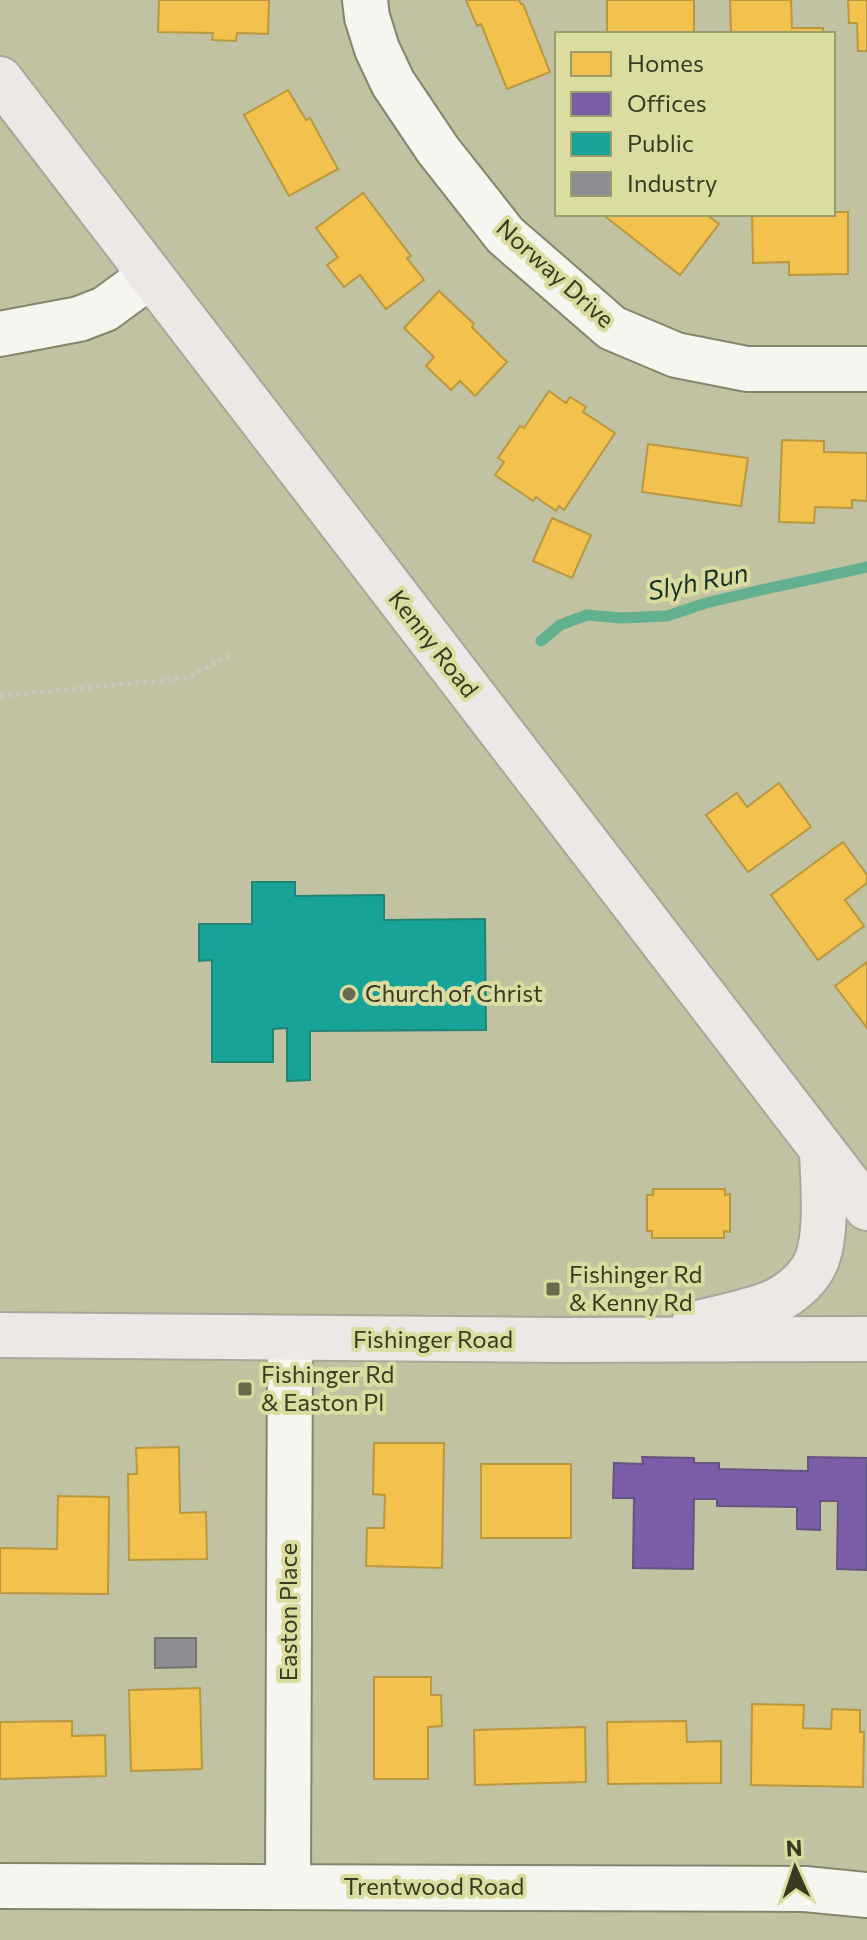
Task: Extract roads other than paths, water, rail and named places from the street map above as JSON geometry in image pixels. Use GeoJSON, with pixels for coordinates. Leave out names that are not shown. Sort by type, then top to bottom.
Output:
{"type":"FeatureCollection","features":[{"type":"Feature","properties":{"kind":"main road","name":"Kenny Road"},"geometry":{"type":"LineString","coordinates":[[0,79],[867,1208]]}},
{"type":"Feature","properties":{"kind":"main road"},"geometry":{"type":"LineString","coordinates":[[634,1340],[769,1304],[795,1289],[817,1261],[822,1241],[822,1151]]}},
{"type":"Feature","properties":{"kind":"main road","name":"Fishinger Road"},"geometry":{"type":"LineString","coordinates":[[0,1335],[290,1339],[867,1339]]}},
{"type":"Feature","properties":{"kind":"street","name":"Norway Drive"},"geometry":{"type":"LineString","coordinates":[[365,0],[377,49],[393,83],[438,150],[505,235],[612,328],[676,355],[747,369],[867,369]]}},
{"type":"Feature","properties":{"kind":"street"},"geometry":{"type":"LineString","coordinates":[[0,334],[79,319],[105,309],[150,276]]}},
{"type":"Feature","properties":{"kind":"street","name":"Easton Place"},"geometry":{"type":"LineString","coordinates":[[288,1886],[290,1339]]}},
{"type":"Feature","properties":{"kind":"street","name":"Trentwood Road"},"geometry":{"type":"LineString","coordinates":[[0,1886],[805,1889],[867,1895]]}},
{"type":"Feature","properties":{"kind":"waterway","name":"Slyh Run"},"geometry":{"type":"LineString","coordinates":[[541,641],[560,625],[587,615],[621,618],[667,616],[706,603],[867,567]]}},
{"type":"Feature","properties":{"kind":"place","name":"Church of Christ"},"geometry":{"type":"Point","coordinates":[349,994]}},
{"type":"Feature","properties":{"kind":"place","name":"Fishinger Rd & Kenny Rd"},"geometry":{"type":"Point","coordinates":[553,1289]}},
{"type":"Feature","properties":{"kind":"place","name":"Fishinger Rd & Easton Pl"},"geometry":{"type":"Point","coordinates":[245,1389]}}]}
